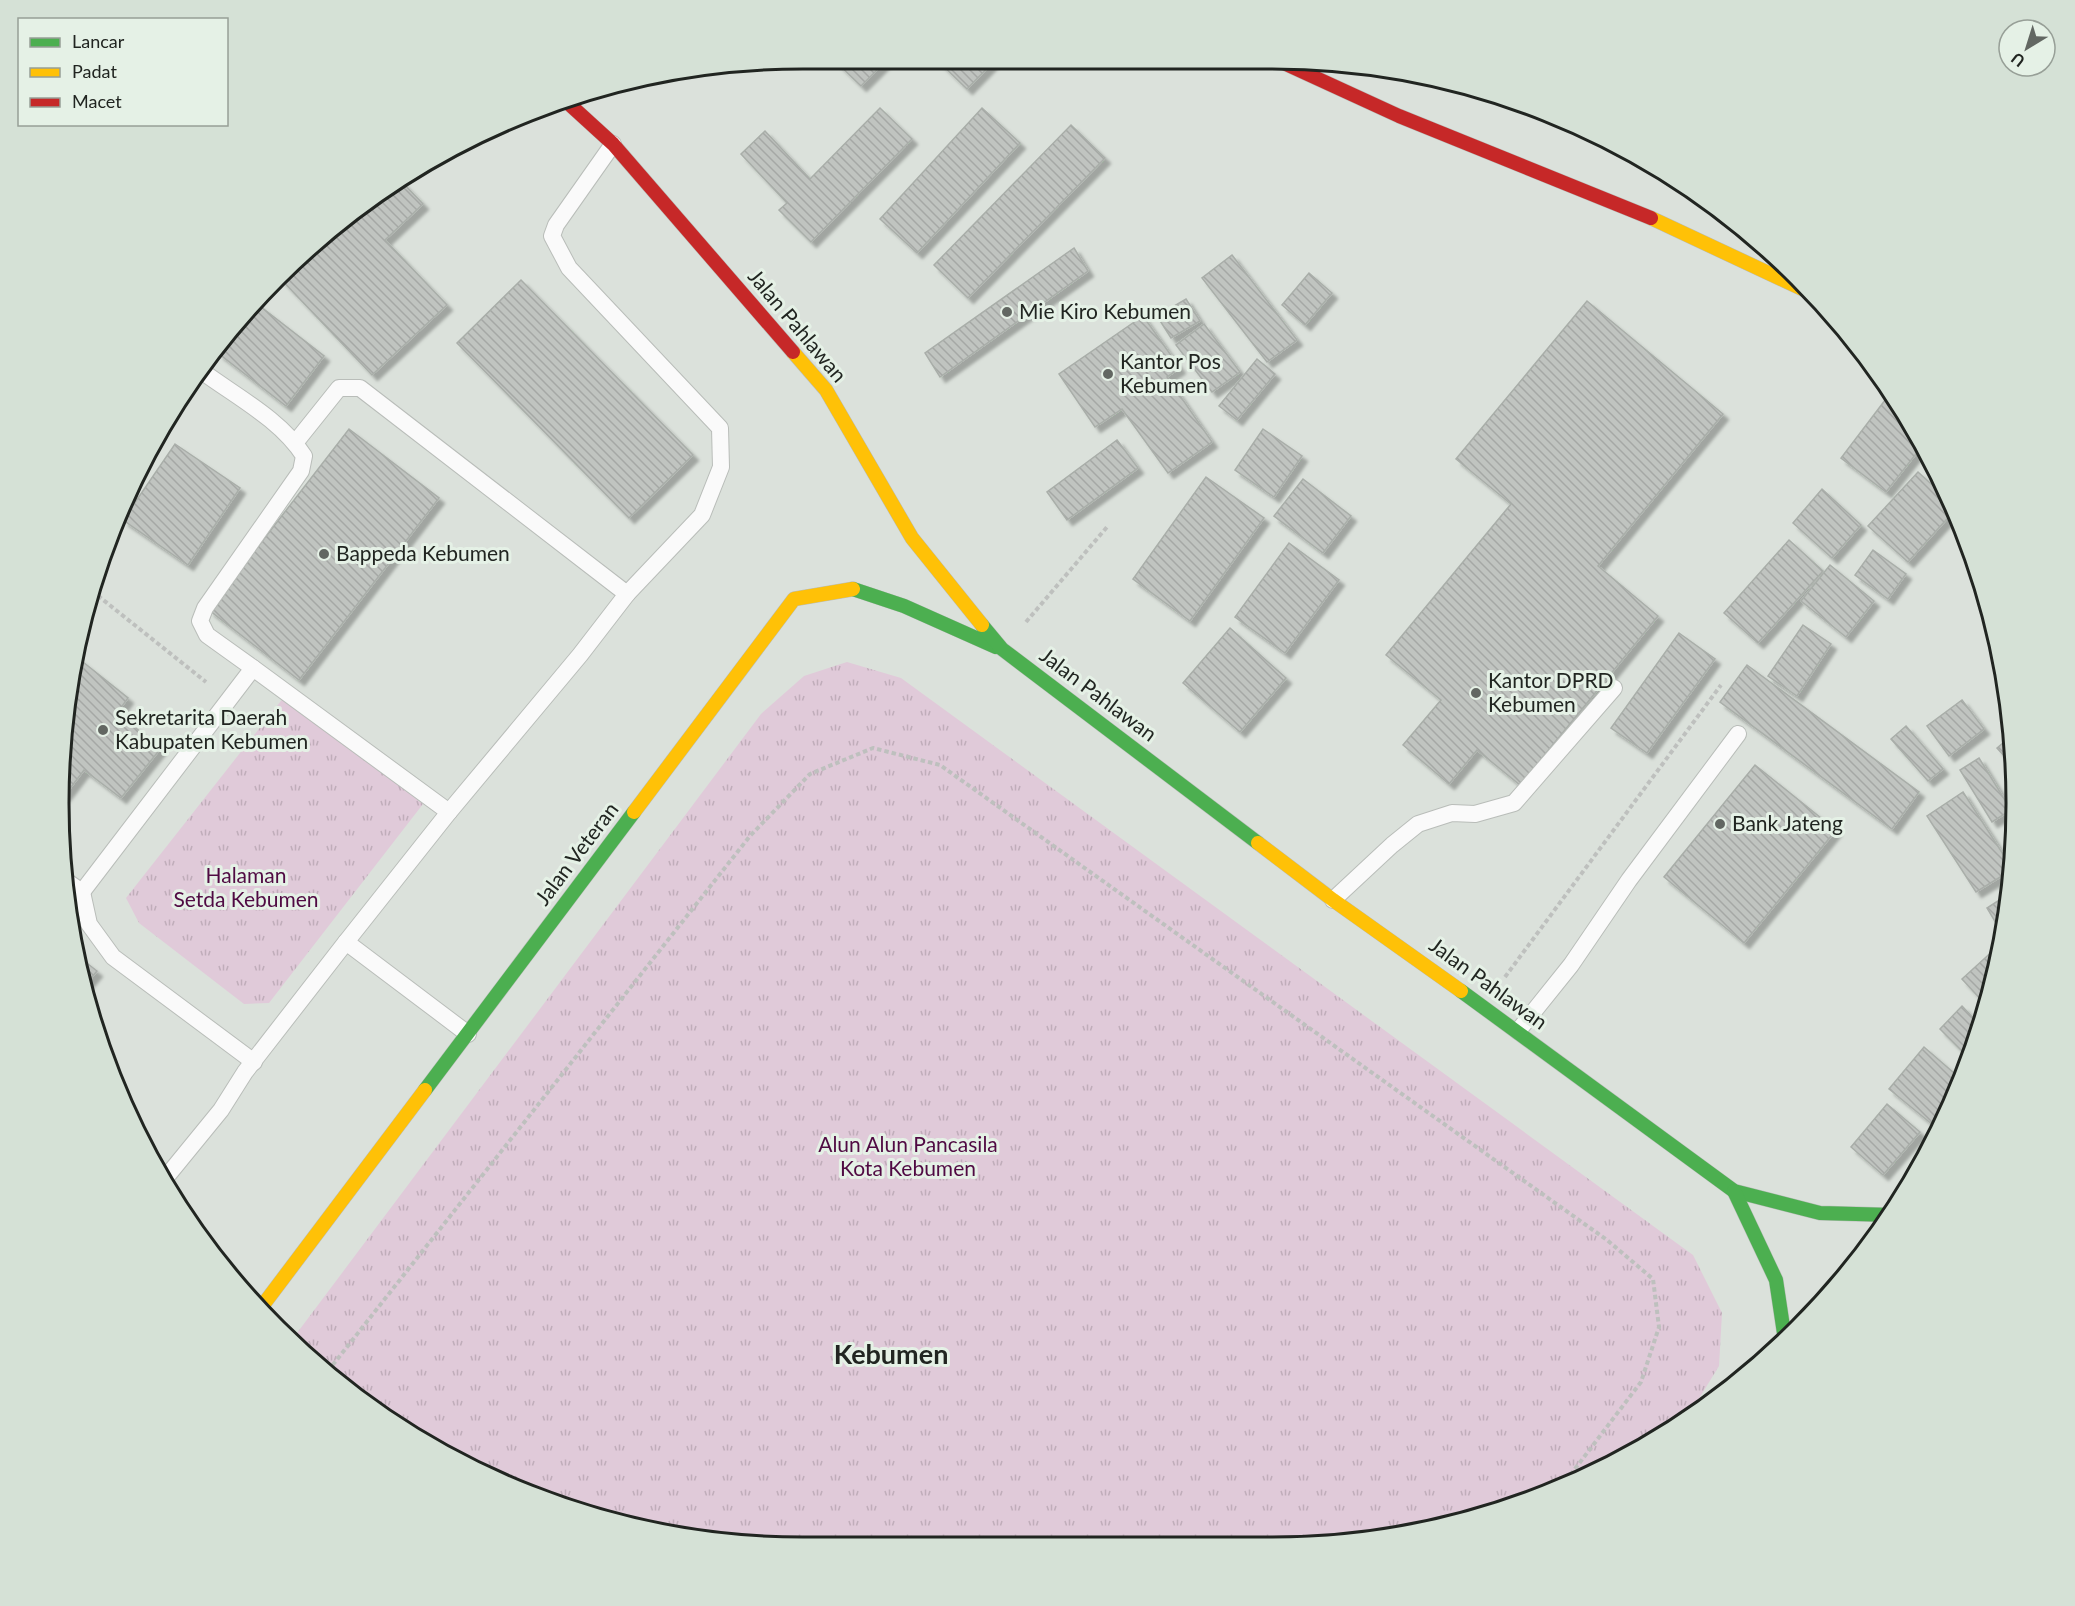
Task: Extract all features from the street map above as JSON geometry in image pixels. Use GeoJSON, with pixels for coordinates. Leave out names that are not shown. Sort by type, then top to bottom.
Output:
{"type":"FeatureCollection","features":[{"type":"Feature","properties":{"kind":"main road"},"geometry":{"type":"LineString","coordinates":[[1299,70],[1399,116],[1642,214],[1790,283]]}},
{"type":"Feature","properties":{"kind":"main road","name":"Jalan Pahlawan"},"geometry":{"type":"LineString","coordinates":[[572,106],[613,144],[826,390],[912,538],[1002,649],[1333,900],[1518,1031],[1734,1191],[1820,1213],[1879,1215]]}},
{"type":"Feature","properties":{"kind":"main road","name":"Jalan Veteran"},"geometry":{"type":"LineString","coordinates":[[265,1302],[794,600],[854,589],[904,606],[1002,649]]}},
{"type":"Feature","properties":{"kind":"main road","name":"Jalan Pahlawan"},"geometry":{"type":"LineString","coordinates":[[1734,1191],[1776,1280],[1783,1329]]}},
{"type":"Feature","properties":{"kind":"lane"},"geometry":{"type":"LineString","coordinates":[[170,1174],[221,1110],[254,1062],[346,942],[449,812],[580,655],[627,594],[702,515],[721,467],[720,428],[569,268],[552,236],[556,225],[613,144]]}},
{"type":"Feature","properties":{"kind":"lane"},"geometry":{"type":"LineString","coordinates":[[207,375],[273,422],[295,442],[304,456],[301,471],[205,608],[200,621],[207,635],[449,812]]}},
{"type":"Feature","properties":{"kind":"lane"},"geometry":{"type":"LineString","coordinates":[[295,442],[339,388],[360,388],[627,594]]}},
{"type":"Feature","properties":{"kind":"lane"},"geometry":{"type":"LineString","coordinates":[[253,668],[75,887],[89,924],[113,957],[254,1062]]}},
{"type":"Feature","properties":{"kind":"lane"},"geometry":{"type":"LineString","coordinates":[[1333,900],[1418,824],[1452,813],[1475,814],[1514,803],[1614,688]]}},
{"type":"Feature","properties":{"kind":"lane"},"geometry":{"type":"LineString","coordinates":[[1518,1031],[1571,965],[1629,880],[1738,734]]}},
{"type":"Feature","properties":{"kind":"lane"},"geometry":{"type":"LineString","coordinates":[[346,942],[468,1034]]}},
{"type":"Feature","properties":{"kind":"path"},"geometry":{"type":"LineString","coordinates":[[1002,649],[1107,527]]}},
{"type":"Feature","properties":{"kind":"path"},"geometry":{"type":"LineString","coordinates":[[99,597],[228,699]]}},
{"type":"Feature","properties":{"kind":"path"},"geometry":{"type":"LineString","coordinates":[[1484,1007],[1721,685]]}},
{"type":"Feature","properties":{"kind":"path"},"geometry":{"type":"LineString","coordinates":[[332,1366],[750,836],[810,774],[873,748],[940,765],[1606,1240],[1653,1279],[1659,1327],[1641,1382],[1572,1472]]}},
{"type":"Feature","properties":{"kind":"green space","name":"Alun Alun Pancasila Kota Kebumen"},"geometry":{"type":"Polygon","coordinates":[[[847,662],[901,678],[1693,1255],[1722,1313],[1719,1366],[1698,1400],[1639,1439],[1553,1481],[1462,1512],[1368,1531],[1272,1537],[803,1537],[707,1531],[613,1512],[567,1498],[522,1481],[436,1439],[356,1385],[296,1334],[761,714],[804,676],[847,662]]]}},
{"type":"Feature","properties":{"kind":"green space","name":"Halaman Setda Kebumen"},"geometry":{"type":"Polygon","coordinates":[[[284,697],[423,804],[269,1003],[244,1004],[139,923],[126,898],[284,697]]]}},
{"type":"Feature","properties":{"kind":"building"},"geometry":{"type":"Polygon","coordinates":[[[843,69],[878,69],[861,86],[843,69]]]}},
{"type":"Feature","properties":{"kind":"building"},"geometry":{"type":"Polygon","coordinates":[[[946,69],[986,69],[967,89],[946,69]]]}},
{"type":"Feature","properties":{"kind":"building"},"geometry":{"type":"Polygon","coordinates":[[[880,108],[912,139],[811,242],[779,210],[787,203],[741,154],[765,131],[810,179],[880,108]]]}},
{"type":"Feature","properties":{"kind":"building"},"geometry":{"type":"Polygon","coordinates":[[[982,108],[1020,143],[917,253],[880,219],[982,108]]]}},
{"type":"Feature","properties":{"kind":"building"},"geometry":{"type":"Polygon","coordinates":[[[1071,125],[1105,158],[968,298],[934,265],[1071,125]]]}},
{"type":"Feature","properties":{"kind":"building"},"geometry":{"type":"Polygon","coordinates":[[[406,186],[423,204],[385,240],[447,305],[372,375],[285,283],[356,221],[406,186]]]}},
{"type":"Feature","properties":{"kind":"building","name":"Mie Kiro Kebumen"},"geometry":{"type":"Polygon","coordinates":[[[1074,248],[1088,271],[940,377],[925,353],[1074,248]]]}},
{"type":"Feature","properties":{"kind":"building"},"geometry":{"type":"Polygon","coordinates":[[[1232,255],[1297,340],[1267,362],[1202,278],[1232,255]]]}},
{"type":"Feature","properties":{"kind":"building"},"geometry":{"type":"Polygon","coordinates":[[[1309,273],[1332,293],[1305,325],[1282,305],[1309,273]]]}},
{"type":"Feature","properties":{"kind":"building"},"geometry":{"type":"Polygon","coordinates":[[[521,280],[693,455],[629,518],[457,343],[521,280]]]}},
{"type":"Feature","properties":{"kind":"building"},"geometry":{"type":"Polygon","coordinates":[[[1186,299],[1200,321],[1171,338],[1157,316],[1186,299]]]}},
{"type":"Feature","properties":{"kind":"building"},"geometry":{"type":"Polygon","coordinates":[[[1587,301],[1723,414],[1598,566],[1658,616],[1520,785],[1477,750],[1449,784],[1403,745],[1441,700],[1386,655],[1511,504],[1456,459],[1587,301]]]}},
{"type":"Feature","properties":{"kind":"building"},"geometry":{"type":"Polygon","coordinates":[[[262,308],[324,356],[286,406],[221,356],[262,308]]]}},
{"type":"Feature","properties":{"kind":"building","name":"Kantor Pos Kebumen"},"geometry":{"type":"Polygon","coordinates":[[[1143,316],[1180,368],[1167,377],[1212,442],[1168,473],[1122,409],[1095,427],[1059,374],[1143,316]]]}},
{"type":"Feature","properties":{"kind":"building"},"geometry":{"type":"Polygon","coordinates":[[[1204,324],[1240,372],[1212,392],[1176,345],[1204,324]]]}},
{"type":"Feature","properties":{"kind":"building"},"geometry":{"type":"Polygon","coordinates":[[[1257,359],[1275,374],[1237,420],[1219,406],[1257,359]]]}},
{"type":"Feature","properties":{"kind":"building"},"geometry":{"type":"Polygon","coordinates":[[[1885,400],[1917,453],[1886,492],[1841,458],[1885,400]]]}},
{"type":"Feature","properties":{"kind":"building","name":"Bappeda Kebumen"},"geometry":{"type":"Polygon","coordinates":[[[349,429],[439,498],[299,680],[209,610],[349,429]]]}},
{"type":"Feature","properties":{"kind":"building"},"geometry":{"type":"Polygon","coordinates":[[[1263,429],[1302,456],[1274,497],[1235,470],[1263,429]]]}},
{"type":"Feature","properties":{"kind":"building"},"geometry":{"type":"Polygon","coordinates":[[[1117,440],[1138,468],[1067,520],[1047,492],[1117,440]]]}},
{"type":"Feature","properties":{"kind":"building"},"geometry":{"type":"Polygon","coordinates":[[[175,444],[240,488],[188,565],[125,522],[132,507],[175,444]]]}},
{"type":"Feature","properties":{"kind":"building"},"geometry":{"type":"Polygon","coordinates":[[[1918,472],[1934,486],[1948,518],[1908,562],[1868,526],[1918,472]]]}},
{"type":"Feature","properties":{"kind":"building"},"geometry":{"type":"Polygon","coordinates":[[[1206,477],[1264,518],[1190,621],[1133,579],[1206,477]]]}},
{"type":"Feature","properties":{"kind":"building"},"geometry":{"type":"Polygon","coordinates":[[[1303,479],[1351,516],[1323,553],[1274,516],[1303,479]]]}},
{"type":"Feature","properties":{"kind":"building"},"geometry":{"type":"Polygon","coordinates":[[[1822,489],[1861,525],[1832,558],[1793,523],[1822,489]]]}},
{"type":"Feature","properties":{"kind":"building"},"geometry":{"type":"Polygon","coordinates":[[[1789,540],[1823,571],[1758,643],[1724,613],[1789,540]]]}},
{"type":"Feature","properties":{"kind":"building"},"geometry":{"type":"Polygon","coordinates":[[[1289,543],[1339,580],[1285,653],[1235,617],[1289,543]]]}},
{"type":"Feature","properties":{"kind":"building"},"geometry":{"type":"Polygon","coordinates":[[[1873,550],[1906,574],[1888,599],[1855,575],[1873,550]]]}},
{"type":"Feature","properties":{"kind":"building"},"geometry":{"type":"Polygon","coordinates":[[[1830,565],[1874,601],[1846,637],[1801,601],[1830,565]]]}},
{"type":"Feature","properties":{"kind":"building"},"geometry":{"type":"Polygon","coordinates":[[[1803,625],[1831,644],[1797,696],[1768,676],[1803,625]]]}},
{"type":"Feature","properties":{"kind":"building"},"geometry":{"type":"Polygon","coordinates":[[[1230,628],[1286,678],[1240,732],[1183,683],[1230,628]]]}},
{"type":"Feature","properties":{"kind":"building"},"geometry":{"type":"Polygon","coordinates":[[[1679,633],[1715,659],[1647,753],[1611,728],[1679,633]]]}},
{"type":"Feature","properties":{"kind":"building","name":"Sekretarita Daerah Kabupaten Kebumen"},"geometry":{"type":"Polygon","coordinates":[[[83,662],[128,698],[117,713],[161,748],[121,798],[84,770],[70,789],[75,707],[83,662]]]}},
{"type":"Feature","properties":{"kind":"building"},"geometry":{"type":"Polygon","coordinates":[[[1747,665],[1919,792],[1892,829],[1720,702],[1747,665]]]}},
{"type":"Feature","properties":{"kind":"building"},"geometry":{"type":"Polygon","coordinates":[[[1962,700],[1984,729],[1949,756],[1927,726],[1962,700]]]}},
{"type":"Feature","properties":{"kind":"building"},"geometry":{"type":"Polygon","coordinates":[[[1906,726],[1943,769],[1928,781],[1891,739],[1906,726]]]}},
{"type":"Feature","properties":{"kind":"building"},"geometry":{"type":"Polygon","coordinates":[[[2003,743],[2004,756],[1997,748],[2003,743]]]}},
{"type":"Feature","properties":{"kind":"building"},"geometry":{"type":"Polygon","coordinates":[[[1979,758],[2006,802],[2006,813],[1992,822],[1960,770],[1979,758]]]}},
{"type":"Feature","properties":{"kind":"building"},"geometry":{"type":"Polygon","coordinates":[[[1755,765],[1836,830],[1744,943],[1664,877],[1755,765]]]}},
{"type":"Feature","properties":{"kind":"building"},"geometry":{"type":"Polygon","coordinates":[[[1963,792],[2004,855],[2002,876],[1976,892],[1927,816],[1963,792]]]}},
{"type":"Feature","properties":{"kind":"building"},"geometry":{"type":"Polygon","coordinates":[[[2000,900],[1996,923],[1987,908],[2000,900]]]}},
{"type":"Feature","properties":{"kind":"building"},"geometry":{"type":"Polygon","coordinates":[[[1990,953],[1979,998],[1962,979],[1990,953]]]}},
{"type":"Feature","properties":{"kind":"building"},"geometry":{"type":"Polygon","coordinates":[[[87,963],[97,971],[91,979],[87,963]]]}},
{"type":"Feature","properties":{"kind":"building"},"geometry":{"type":"Polygon","coordinates":[[[1962,1006],[1973,1018],[1962,1051],[1940,1029],[1962,1006]]]}},
{"type":"Feature","properties":{"kind":"building"},"geometry":{"type":"Polygon","coordinates":[[[1924,1047],[1954,1073],[1932,1124],[1889,1089],[1924,1047]]]}},
{"type":"Feature","properties":{"kind":"building"},"geometry":{"type":"Polygon","coordinates":[[[1887,1104],[1920,1132],[1883,1175],[1851,1147],[1887,1104]]]}},
{"type":"Feature","properties":{"kind":"traffic: fast"},"geometry":{"type":"LineString","coordinates":[[853,589],[904,606],[996,647]]}},
{"type":"Feature","properties":{"kind":"traffic: fast"},"geometry":{"type":"LineString","coordinates":[[982,625],[1002,649],[1258,843]]}},
{"type":"Feature","properties":{"kind":"traffic: fast"},"geometry":{"type":"LineString","coordinates":[[425,1090],[634,812]]}},
{"type":"Feature","properties":{"kind":"traffic: fast"},"geometry":{"type":"LineString","coordinates":[[1461,991],[1734,1191],[1820,1213],[1879,1215]]}},
{"type":"Feature","properties":{"kind":"traffic: fast"},"geometry":{"type":"LineString","coordinates":[[1734,1191],[1776,1280],[1783,1329]]}},
{"type":"Feature","properties":{"kind":"traffic: slow"},"geometry":{"type":"LineString","coordinates":[[1651,218],[1790,283]]}},
{"type":"Feature","properties":{"kind":"traffic: slow"},"geometry":{"type":"LineString","coordinates":[[793,352],[826,390],[912,538],[982,625]]}},
{"type":"Feature","properties":{"kind":"traffic: slow"},"geometry":{"type":"LineString","coordinates":[[634,812],[794,599],[853,589]]}},
{"type":"Feature","properties":{"kind":"traffic: slow"},"geometry":{"type":"LineString","coordinates":[[1258,843],[1333,900],[1461,991]]}},
{"type":"Feature","properties":{"kind":"traffic: slow"},"geometry":{"type":"LineString","coordinates":[[265,1302],[425,1090]]}},
{"type":"Feature","properties":{"kind":"traffic: jam"},"geometry":{"type":"LineString","coordinates":[[1299,70],[1399,116],[1651,218]]}},
{"type":"Feature","properties":{"kind":"traffic: jam"},"geometry":{"type":"LineString","coordinates":[[572,106],[613,144],[793,352]]}},
{"type":"Feature","properties":{"kind":"place","name":"Mie Kiro Kebumen"},"geometry":{"type":"Point","coordinates":[1007,312]}},
{"type":"Feature","properties":{"kind":"place","name":"Kantor Pos Kebumen"},"geometry":{"type":"Point","coordinates":[1108,374]}},
{"type":"Feature","properties":{"kind":"place","name":"Bappeda Kebumen"},"geometry":{"type":"Point","coordinates":[324,554]}},
{"type":"Feature","properties":{"kind":"place","name":"Kantor DPRD Kebumen"},"geometry":{"type":"Point","coordinates":[1476,693]}},
{"type":"Feature","properties":{"kind":"place","name":"Sekretarita Daerah Kabupaten Kebumen"},"geometry":{"type":"Point","coordinates":[103,730]}},
{"type":"Feature","properties":{"kind":"place","name":"Bank Jateng"},"geometry":{"type":"Point","coordinates":[1720,824]}},
{"type":"Feature","properties":{"kind":"district","name":"Kebumen"},"geometry":{"type":"Point","coordinates":[891,1355]}}]}
